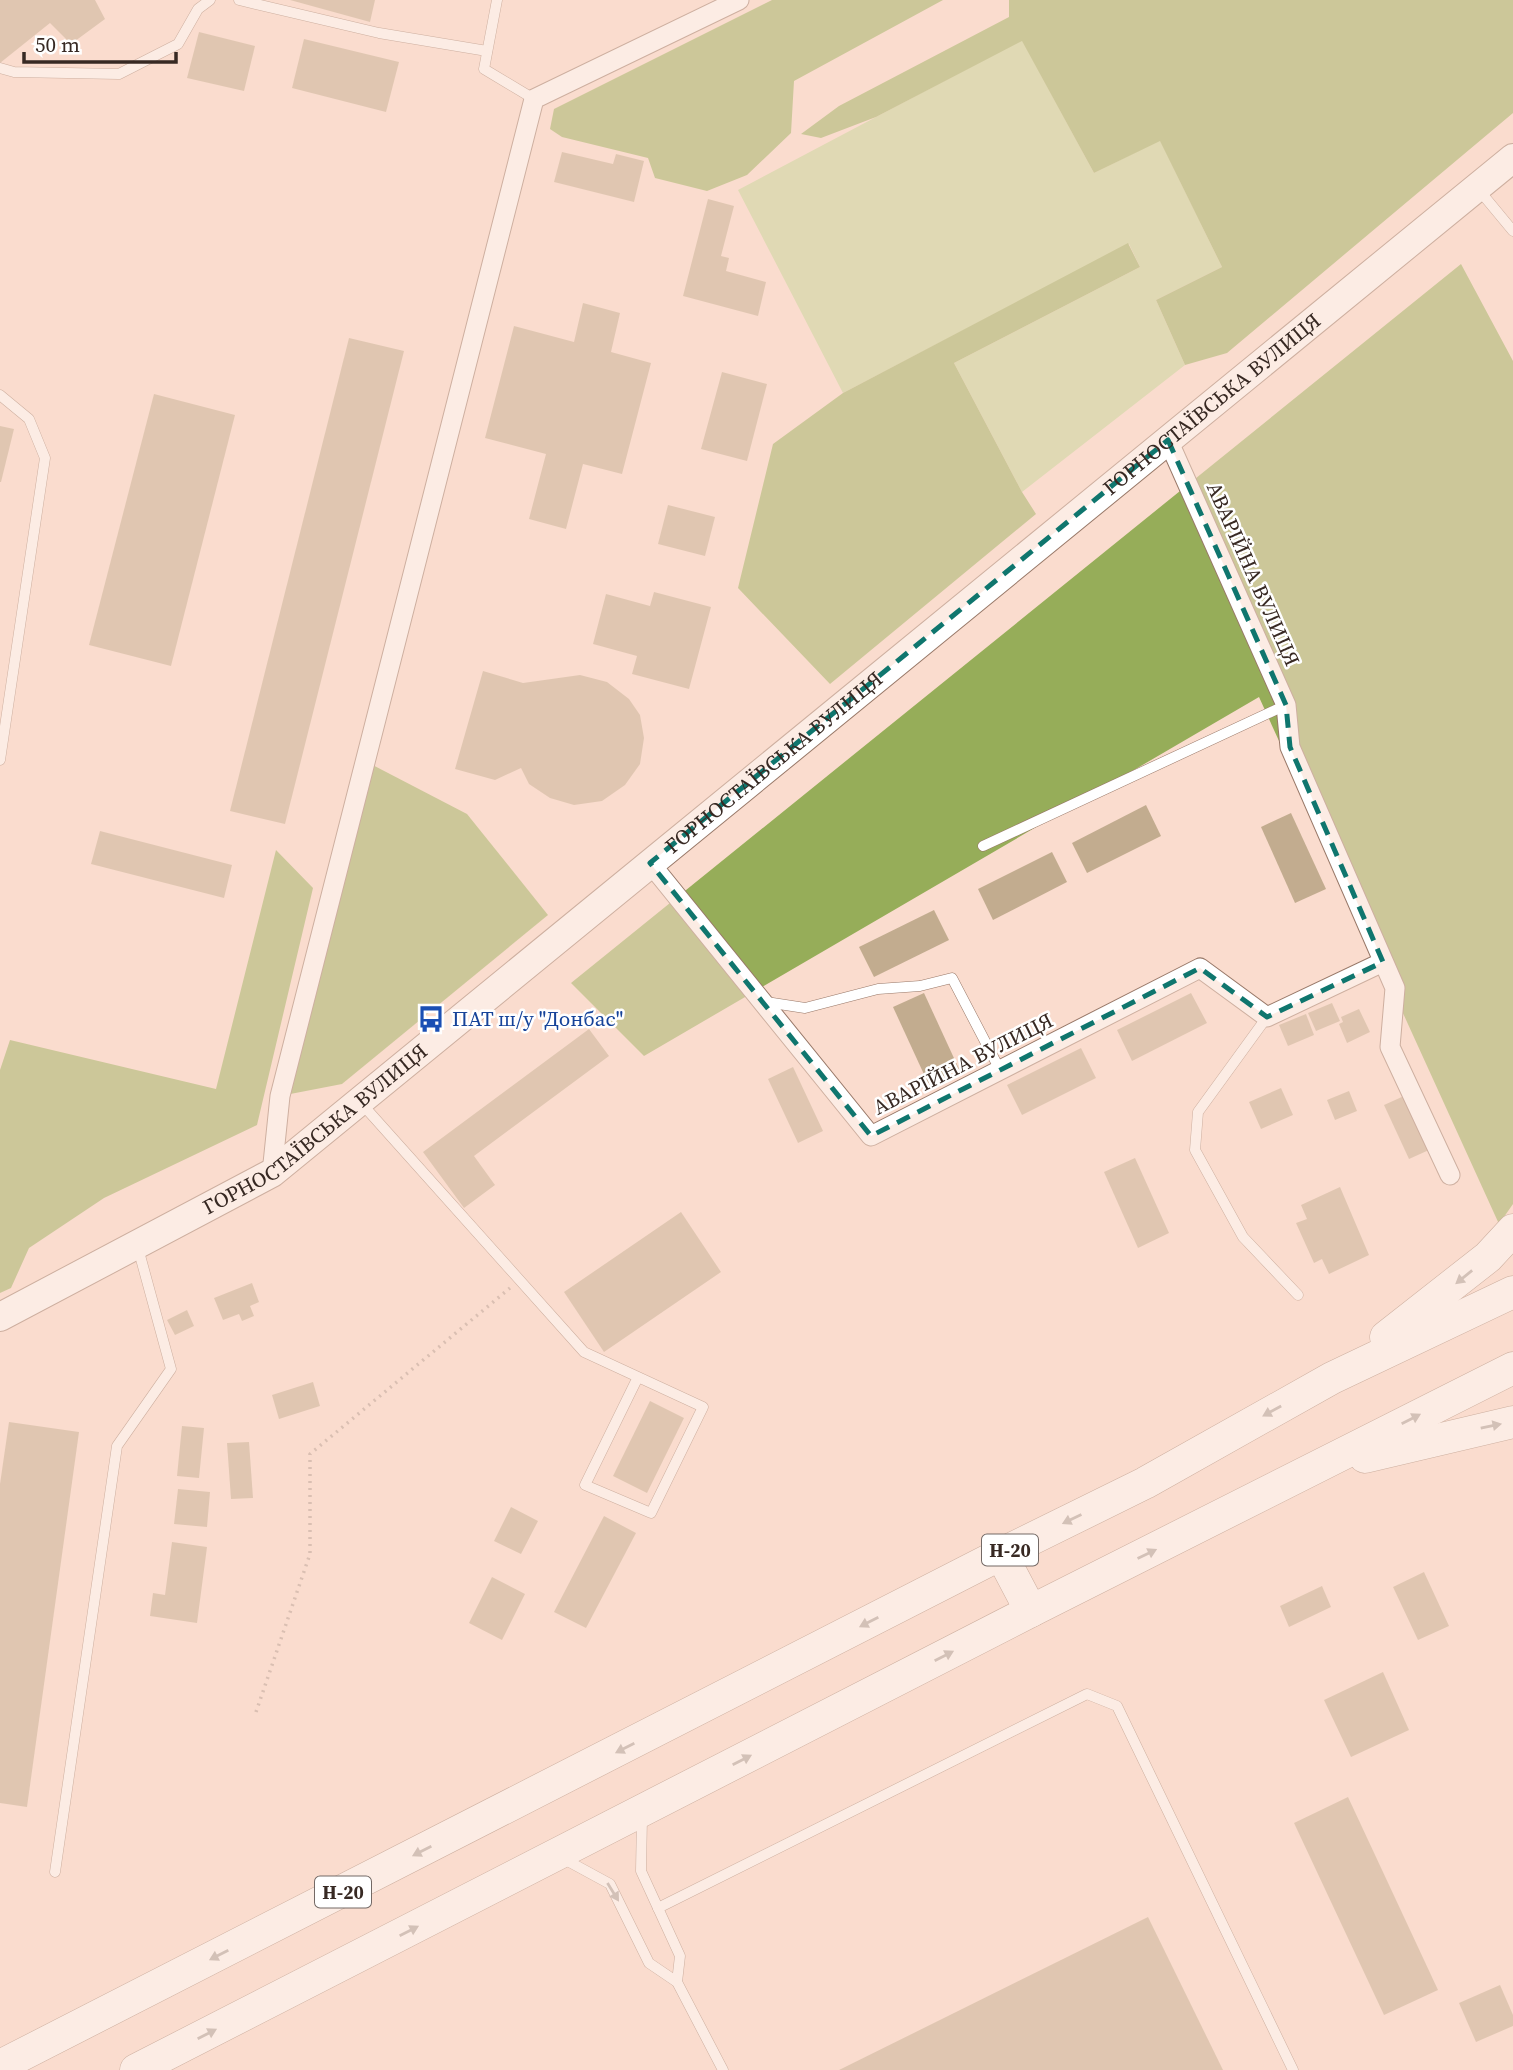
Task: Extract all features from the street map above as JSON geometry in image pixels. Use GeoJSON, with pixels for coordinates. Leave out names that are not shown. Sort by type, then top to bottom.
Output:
{"type":"FeatureCollection","features":[{"type":"Feature","properties":{"kind":"main road","name":"ГОРНОСТАЇВСЬКА ВУЛИЦЯ"},"geometry":{"type":"LineString","coordinates":[[0,1317],[272,1173],[1513,158]]}},
{"type":"Feature","properties":{"kind":"main road"},"geometry":{"type":"LineString","coordinates":[[1332,1378],[1435,1301],[1488,1257],[1513,1230]]}},
{"type":"Feature","properties":{"kind":"main road","name":"Н-20"},"geometry":{"type":"LineString","coordinates":[[0,2066],[1145,1483],[1332,1378],[1513,1292]]}},
{"type":"Feature","properties":{"kind":"main road"},"geometry":{"type":"LineString","coordinates":[[136,2070],[1031,1611],[1513,1368]]}},
{"type":"Feature","properties":{"kind":"main road"},"geometry":{"type":"LineString","coordinates":[[1306,1472],[1458,1433],[1513,1422]]}},
{"type":"Feature","properties":{"kind":"main road"},"geometry":{"type":"LineString","coordinates":[[1001,1554],[1031,1611]]}},
{"type":"Feature","properties":{"kind":"street"},"geometry":{"type":"LineString","coordinates":[[272,1173],[280,1096],[534,99],[739,0]]}},
{"type":"Feature","properties":{"kind":"street","name":"АВАРІЙНА ВУЛИЦЯ"},"geometry":{"type":"LineString","coordinates":[[1168,440],[1286,705],[1290,747],[1395,988],[1390,1047],[1450,1175]]}},
{"type":"Feature","properties":{"kind":"street","name":"АВАРІЙНА ВУЛИЦЯ"},"geometry":{"type":"LineString","coordinates":[[650,863],[871,1136],[1200,968],[1267,1017]]}},
{"type":"Feature","properties":{"kind":"street"},"geometry":{"type":"LineString","coordinates":[[1267,1017],[1383,962]]}},
{"type":"Feature","properties":{"kind":"lane"},"geometry":{"type":"LineString","coordinates":[[0,68],[14,72],[120,74],[178,44],[198,9],[210,0]]}},
{"type":"Feature","properties":{"kind":"lane"},"geometry":{"type":"LineString","coordinates":[[239,0],[379,33],[487,51]]}},
{"type":"Feature","properties":{"kind":"lane"},"geometry":{"type":"LineString","coordinates":[[497,0],[484,69],[534,99]]}},
{"type":"Feature","properties":{"kind":"lane"},"geometry":{"type":"LineString","coordinates":[[1477,187],[1513,231]]}},
{"type":"Feature","properties":{"kind":"lane"},"geometry":{"type":"LineString","coordinates":[[0,395],[29,419],[45,458],[0,760]]}},
{"type":"Feature","properties":{"kind":"lane"},"geometry":{"type":"LineString","coordinates":[[983,846],[1286,705]]}},
{"type":"Feature","properties":{"kind":"lane"},"geometry":{"type":"LineString","coordinates":[[762,1002],[805,1008],[877,989],[920,986],[952,978],[1000,1070]]}},
{"type":"Feature","properties":{"kind":"lane"},"geometry":{"type":"LineString","coordinates":[[1267,1017],[1198,1112],[1195,1150],[1243,1237],[1298,1295]]}},
{"type":"Feature","properties":{"kind":"lane"},"geometry":{"type":"LineString","coordinates":[[359,1101],[584,1352],[703,1407],[651,1513],[585,1485],[638,1377]]}},
{"type":"Feature","properties":{"kind":"lane"},"geometry":{"type":"LineString","coordinates":[[55,1872],[117,1446],[171,1369],[136,1245]]}},
{"type":"Feature","properties":{"kind":"lane"},"geometry":{"type":"LineString","coordinates":[[657,1908],[1087,1694],[1117,1706],[1293,2070]]}},
{"type":"Feature","properties":{"kind":"lane"},"geometry":{"type":"LineString","coordinates":[[643,1811],[641,1871],[680,1956],[677,1983]]}},
{"type":"Feature","properties":{"kind":"lane"},"geometry":{"type":"LineString","coordinates":[[557,1855],[610,1884],[649,1963],[677,1983],[723,2070]]}},
{"type":"Feature","properties":{"kind":"path"},"geometry":{"type":"LineString","coordinates":[[257,1712],[310,1554],[310,1454],[519,1280]]}},
{"type":"Feature","properties":{"kind":"highlighted area"},"geometry":{"type":"Polygon","coordinates":[[[1168,440],[1286,705],[1290,747],[1383,962],[1267,1017],[1200,968],[871,1136],[650,863],[1168,440]]]}},
{"type":"Feature","properties":{"kind":"green space"},"geometry":{"type":"Polygon","coordinates":[[[772,0],[943,0],[794,81],[791,133],[747,175],[707,191],[655,178],[648,158],[562,137],[550,129],[554,109],[772,0]]]}},
{"type":"Feature","properties":{"kind":"green space"},"geometry":{"type":"Polygon","coordinates":[[[1009,0],[1513,0],[1513,113],[1227,353],[1185,365],[1156,300],[1222,267],[1160,141],[1094,173],[1022,41],[876,117],[821,138],[801,134],[839,106],[1009,17],[1009,0]]]}},
{"type":"Feature","properties":{"kind":"green space"},"geometry":{"type":"Polygon","coordinates":[[[1022,40],[1094,173],[1160,140],[1222,267],[1156,300],[1185,365],[1022,492],[954,363],[1140,267],[1129,244],[843,393],[738,190],[1022,40]]]}},
{"type":"Feature","properties":{"kind":"green space"},"geometry":{"type":"Polygon","coordinates":[[[1128,243],[1140,267],[954,363],[1036,514],[830,684],[738,588],[773,444],[843,393],[1128,243]]]}},
{"type":"Feature","properties":{"kind":"green space"},"geometry":{"type":"Polygon","coordinates":[[[1461,264],[1513,361],[1513,1204],[1499,1224],[1259,697],[644,1056],[571,983],[1461,264]]]}},
{"type":"Feature","properties":{"kind":"green space"},"geometry":{"type":"Polygon","coordinates":[[[363,760],[467,814],[548,915],[342,1084],[280,1096],[363,760]]]}},
{"type":"Feature","properties":{"kind":"green space"},"geometry":{"type":"Polygon","coordinates":[[[276,850],[313,888],[257,1125],[104,1198],[29,1248],[11,1288],[0,1293],[0,1070],[10,1040],[216,1089],[276,850]]]}},
{"type":"Feature","properties":{"kind":"building"},"geometry":{"type":"Polygon","coordinates":[[[0,0],[95,0],[105,19],[71,44],[50,23],[0,63],[0,0]]]}},
{"type":"Feature","properties":{"kind":"building"},"geometry":{"type":"Polygon","coordinates":[[[290,0],[375,0],[370,22],[290,0]]]}},
{"type":"Feature","properties":{"kind":"building"},"geometry":{"type":"Polygon","coordinates":[[[199,32],[255,46],[244,91],[187,78],[199,32]]]}},
{"type":"Feature","properties":{"kind":"building"},"geometry":{"type":"Polygon","coordinates":[[[304,39],[399,62],[386,112],[292,88],[304,39]]]}},
{"type":"Feature","properties":{"kind":"building"},"geometry":{"type":"Polygon","coordinates":[[[562,152],[613,164],[616,154],[644,161],[634,202],[554,182],[562,152]]]}},
{"type":"Feature","properties":{"kind":"building"},"geometry":{"type":"Polygon","coordinates":[[[708,199],[734,206],[721,256],[729,258],[726,271],[766,282],[758,316],[683,296],[708,199]]]}},
{"type":"Feature","properties":{"kind":"building"},"geometry":{"type":"Polygon","coordinates":[[[583,303],[620,313],[611,352],[651,363],[622,474],[583,464],[566,529],[529,519],[546,454],[485,438],[514,326],[574,342],[583,303]]]}},
{"type":"Feature","properties":{"kind":"building"},"geometry":{"type":"Polygon","coordinates":[[[349,338],[404,351],[285,824],[230,811],[349,338]]]}},
{"type":"Feature","properties":{"kind":"building"},"geometry":{"type":"Polygon","coordinates":[[[722,372],[767,384],[747,461],[701,449],[722,372]]]}},
{"type":"Feature","properties":{"kind":"building"},"geometry":{"type":"Polygon","coordinates":[[[154,394],[235,415],[171,666],[89,645],[154,394]]]}},
{"type":"Feature","properties":{"kind":"building"},"geometry":{"type":"Polygon","coordinates":[[[0,426],[14,429],[1,482],[0,482],[0,426]]]}},
{"type":"Feature","properties":{"kind":"building"},"geometry":{"type":"Polygon","coordinates":[[[668,505],[715,517],[705,556],[658,544],[668,505]]]}},
{"type":"Feature","properties":{"kind":"building"},"geometry":{"type":"Polygon","coordinates":[[[654,592],[711,607],[689,689],[632,674],[637,656],[593,644],[606,594],[650,606],[654,592]]]}},
{"type":"Feature","properties":{"kind":"building"},"geometry":{"type":"Polygon","coordinates":[[[483,671],[523,683],[580,675],[607,682],[629,699],[640,715],[644,738],[640,764],[625,785],[602,801],[574,805],[550,798],[529,784],[521,768],[495,780],[455,769],[483,671]]]}},
{"type":"Feature","properties":{"kind":"building"},"geometry":{"type":"Polygon","coordinates":[[[1146,805],[1161,836],[1087,873],[1072,843],[1146,805]]]}},
{"type":"Feature","properties":{"kind":"building"},"geometry":{"type":"Polygon","coordinates":[[[1291,813],[1326,889],[1295,903],[1261,827],[1291,813]]]}},
{"type":"Feature","properties":{"kind":"building"},"geometry":{"type":"Polygon","coordinates":[[[100,831],[232,865],[224,898],[91,864],[100,831]]]}},
{"type":"Feature","properties":{"kind":"building"},"geometry":{"type":"Polygon","coordinates":[[[1052,852],[1067,882],[993,920],[978,889],[1052,852]]]}},
{"type":"Feature","properties":{"kind":"building"},"geometry":{"type":"Polygon","coordinates":[[[934,910],[949,940],[874,977],[859,947],[934,910]]]}},
{"type":"Feature","properties":{"kind":"building"},"geometry":{"type":"Polygon","coordinates":[[[924,993],[959,1069],[928,1083],[893,1007],[924,993]]]}},
{"type":"Feature","properties":{"kind":"building"},"geometry":{"type":"Polygon","coordinates":[[[1191,993],[1207,1023],[1132,1061],[1117,1030],[1191,993]]]}},
{"type":"Feature","properties":{"kind":"building"},"geometry":{"type":"Polygon","coordinates":[[[1332,1003],[1340,1021],[1316,1031],[1308,1013],[1332,1003]]]}},
{"type":"Feature","properties":{"kind":"building"},"geometry":{"type":"Polygon","coordinates":[[[1359,1009],[1370,1032],[1347,1043],[1339,1024],[1343,1022],[1341,1017],[1359,1009]]]}},
{"type":"Feature","properties":{"kind":"building"},"geometry":{"type":"Polygon","coordinates":[[[1306,1014],[1314,1035],[1288,1046],[1279,1025],[1306,1014]]]}},
{"type":"Feature","properties":{"kind":"building"},"geometry":{"type":"Polygon","coordinates":[[[589,1029],[609,1056],[474,1156],[495,1185],[464,1208],[423,1152],[589,1029]]]}},
{"type":"Feature","properties":{"kind":"building"},"geometry":{"type":"Polygon","coordinates":[[[1081,1048],[1096,1078],[1022,1115],[1007,1085],[1081,1048]]]}},
{"type":"Feature","properties":{"kind":"building"},"geometry":{"type":"Polygon","coordinates":[[[793,1067],[823,1131],[798,1143],[768,1079],[793,1067]]]}},
{"type":"Feature","properties":{"kind":"building"},"geometry":{"type":"Polygon","coordinates":[[[1281,1088],[1293,1115],[1261,1129],[1249,1102],[1281,1088]]]}},
{"type":"Feature","properties":{"kind":"building"},"geometry":{"type":"Polygon","coordinates":[[[1349,1091],[1357,1111],[1335,1120],[1327,1100],[1349,1091]]]}},
{"type":"Feature","properties":{"kind":"building"},"geometry":{"type":"Polygon","coordinates":[[[1404,1096],[1429,1150],[1409,1159],[1384,1105],[1404,1096]]]}},
{"type":"Feature","properties":{"kind":"building"},"geometry":{"type":"Polygon","coordinates":[[[1135,1158],[1169,1233],[1138,1248],[1104,1172],[1135,1158]]]}},
{"type":"Feature","properties":{"kind":"building"},"geometry":{"type":"Polygon","coordinates":[[[1340,1187],[1369,1255],[1329,1274],[1322,1259],[1314,1263],[1296,1223],[1307,1219],[1301,1205],[1340,1187]]]}},
{"type":"Feature","properties":{"kind":"building"},"geometry":{"type":"Polygon","coordinates":[[[681,1212],[721,1272],[604,1352],[564,1292],[681,1212]]]}},
{"type":"Feature","properties":{"kind":"building"},"geometry":{"type":"Polygon","coordinates":[[[252,1283],[259,1302],[250,1306],[254,1316],[242,1321],[239,1314],[223,1320],[214,1298],[252,1283]]]}},
{"type":"Feature","properties":{"kind":"building"},"geometry":{"type":"Polygon","coordinates":[[[187,1310],[194,1326],[175,1335],[167,1320],[187,1310]]]}},
{"type":"Feature","properties":{"kind":"building"},"geometry":{"type":"Polygon","coordinates":[[[313,1382],[320,1406],[279,1419],[272,1395],[313,1382]]]}},
{"type":"Feature","properties":{"kind":"building"},"geometry":{"type":"Polygon","coordinates":[[[650,1401],[684,1418],[647,1493],[613,1476],[650,1401]]]}},
{"type":"Feature","properties":{"kind":"building"},"geometry":{"type":"Polygon","coordinates":[[[9,1422],[79,1432],[27,1807],[0,1803],[0,1484],[9,1422]]]}},
{"type":"Feature","properties":{"kind":"building"},"geometry":{"type":"Polygon","coordinates":[[[182,1426],[204,1428],[199,1478],[177,1476],[182,1426]]]}},
{"type":"Feature","properties":{"kind":"building"},"geometry":{"type":"Polygon","coordinates":[[[249,1442],[253,1498],[231,1499],[227,1443],[249,1442]]]}},
{"type":"Feature","properties":{"kind":"building"},"geometry":{"type":"Polygon","coordinates":[[[178,1489],[210,1492],[207,1527],[174,1524],[178,1489]]]}},
{"type":"Feature","properties":{"kind":"building"},"geometry":{"type":"Polygon","coordinates":[[[511,1507],[538,1521],[521,1554],[494,1541],[511,1507]]]}},
{"type":"Feature","properties":{"kind":"building"},"geometry":{"type":"Polygon","coordinates":[[[604,1516],[636,1533],[586,1628],[554,1612],[604,1516]]]}},
{"type":"Feature","properties":{"kind":"building"},"geometry":{"type":"Polygon","coordinates":[[[172,1542],[207,1547],[197,1623],[150,1616],[153,1593],[165,1595],[172,1542]]]}},
{"type":"Feature","properties":{"kind":"building"},"geometry":{"type":"Polygon","coordinates":[[[1424,1572],[1449,1626],[1418,1640],[1393,1587],[1424,1572]]]}},
{"type":"Feature","properties":{"kind":"building"},"geometry":{"type":"Polygon","coordinates":[[[492,1577],[525,1594],[502,1640],[469,1623],[492,1577]]]}},
{"type":"Feature","properties":{"kind":"building"},"geometry":{"type":"Polygon","coordinates":[[[1322,1586],[1331,1607],[1289,1627],[1280,1606],[1322,1586]]]}},
{"type":"Feature","properties":{"kind":"building"},"geometry":{"type":"Polygon","coordinates":[[[1383,1672],[1409,1730],[1351,1757],[1324,1700],[1383,1672]]]}},
{"type":"Feature","properties":{"kind":"building"},"geometry":{"type":"Polygon","coordinates":[[[1348,1797],[1438,1990],[1384,2015],[1294,1823],[1348,1797]]]}},
{"type":"Feature","properties":{"kind":"building"},"geometry":{"type":"Polygon","coordinates":[[[1148,1917],[1223,2070],[839,2070],[1148,1917]]]}},
{"type":"Feature","properties":{"kind":"building"},"geometry":{"type":"Polygon","coordinates":[[[1500,1985],[1513,2015],[1513,2026],[1476,2042],[1459,2003],[1500,1985]]]}},
{"type":"Feature","properties":{"kind":"place","name":"ПАТ ш/у \"Донбас\""},"geometry":{"type":"Point","coordinates":[431,1019]}}]}
